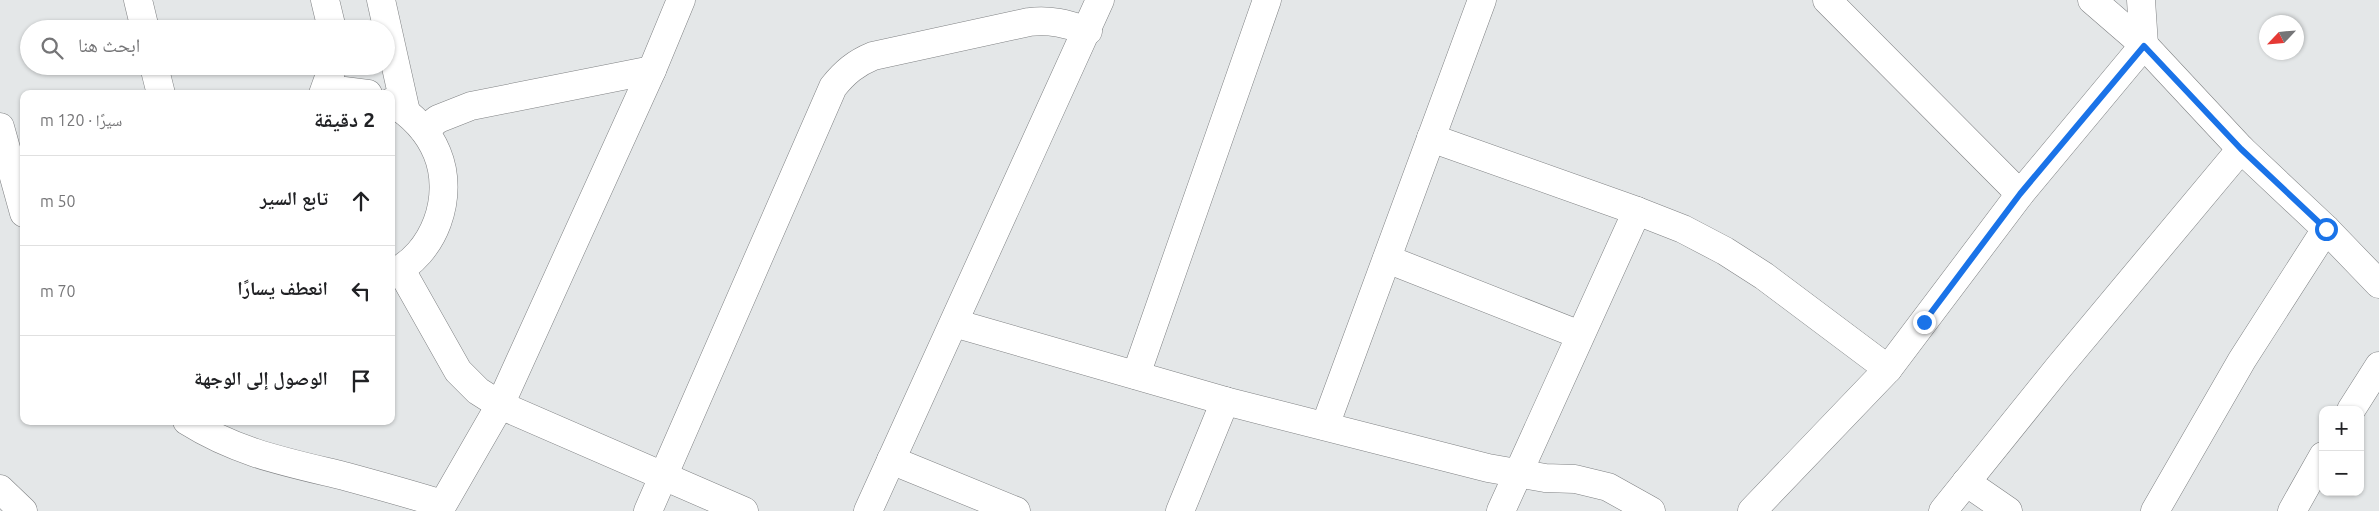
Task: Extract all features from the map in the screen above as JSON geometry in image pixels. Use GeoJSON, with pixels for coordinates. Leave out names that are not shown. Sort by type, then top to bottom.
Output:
{"type":"FeatureCollection","features":[{"type":"Feature","properties":{"kind":"street"},"geometry":{"type":"LineString","coordinates":[[138,0],[143,20]]}},
{"type":"Feature","properties":{"kind":"street"},"geometry":{"type":"LineString","coordinates":[[325,0],[330,20]]}},
{"type":"Feature","properties":{"kind":"street"},"geometry":{"type":"LineString","coordinates":[[381,0],[386,20]]}},
{"type":"Feature","properties":{"kind":"street"},"geometry":{"type":"LineString","coordinates":[[193,425],[212,437],[274,460],[399,491],[441,508],[500,405],[652,70],[681,0]]}},
{"type":"Feature","properties":{"kind":"street"},"geometry":{"type":"LineString","coordinates":[[868,511],[1088,31],[1100,0]]}},
{"type":"Feature","properties":{"kind":"street"},"geometry":{"type":"LineString","coordinates":[[1136,375],[1267,0]]}},
{"type":"Feature","properties":{"kind":"street"},"geometry":{"type":"LineString","coordinates":[[1325,426],[1482,0]]}},
{"type":"Feature","properties":{"kind":"street"},"geometry":{"type":"LineString","coordinates":[[1827,0],[2020,194]]}},
{"type":"Feature","properties":{"kind":"street"},"geometry":{"type":"LineString","coordinates":[[2092,0],[2144,46],[2241,149],[2326,229],[2379,284]]}},
{"type":"Feature","properties":{"kind":"street"},"geometry":{"type":"LineString","coordinates":[[1752,511],[1888,369],[2020,194],[2144,46],[2141,0]]}},
{"type":"Feature","properties":{"kind":"street"},"geometry":{"type":"LineString","coordinates":[[648,511],[833,87],[844,73],[858,63],[874,56],[1029,22],[1044,20],[1060,22],[1088,31]]}},
{"type":"Feature","properties":{"kind":"street"},"geometry":{"type":"LineString","coordinates":[[395,62],[407,115],[437,153],[444,179],[443,205],[435,230],[420,252],[396,272],[458,371],[478,391],[500,405],[744,511]]}},
{"type":"Feature","properties":{"kind":"street"},"geometry":{"type":"LineString","coordinates":[[407,115],[438,119],[472,106],[652,70]]}},
{"type":"Feature","properties":{"kind":"street"},"geometry":{"type":"LineString","coordinates":[[156,75],[160,90]]}},
{"type":"Feature","properties":{"kind":"street"},"geometry":{"type":"LineString","coordinates":[[324,90],[330,75]]}},
{"type":"Feature","properties":{"kind":"street"},"geometry":{"type":"LineString","coordinates":[[0,127],[16,201]]}},
{"type":"Feature","properties":{"kind":"street"},"geometry":{"type":"LineString","coordinates":[[1431,138],[1637,211],[1725,251],[1764,276],[1888,369]]}},
{"type":"Feature","properties":{"kind":"street"},"geometry":{"type":"LineString","coordinates":[[1943,511],[2241,149]]}},
{"type":"Feature","properties":{"kind":"street"},"geometry":{"type":"LineString","coordinates":[[1501,511],[1637,211]]}},
{"type":"Feature","properties":{"kind":"street"},"geometry":{"type":"LineString","coordinates":[[2155,511],[2242,360],[2326,229]]}},
{"type":"Feature","properties":{"kind":"street"},"geometry":{"type":"LineString","coordinates":[[1387,259],[1580,335]]}},
{"type":"Feature","properties":{"kind":"street"},"geometry":{"type":"LineString","coordinates":[[954,323],[1225,401],[1517,474],[1575,479],[1608,487],[1651,511]]}},
{"type":"Feature","properties":{"kind":"street"},"geometry":{"type":"LineString","coordinates":[[2354,406],[2379,366]]}},
{"type":"Feature","properties":{"kind":"street"},"geometry":{"type":"LineString","coordinates":[[1180,511],[1225,401]]}},
{"type":"Feature","properties":{"kind":"street"},"geometry":{"type":"LineString","coordinates":[[891,460],[1016,511]]}},
{"type":"Feature","properties":{"kind":"street"},"geometry":{"type":"LineString","coordinates":[[2292,511],[2319,463]]}},
{"type":"Feature","properties":{"kind":"street"},"geometry":{"type":"LineString","coordinates":[[1966,482],[2008,511]]}},
{"type":"Feature","properties":{"kind":"street"},"geometry":{"type":"LineString","coordinates":[[0,489],[23,511]]}},
{"type":"Feature","properties":{"kind":"route"},"geometry":{"type":"LineString","coordinates":[[1924,322],[2020,194],[2144,46],[2241,149],[2326,229]]}}]}
